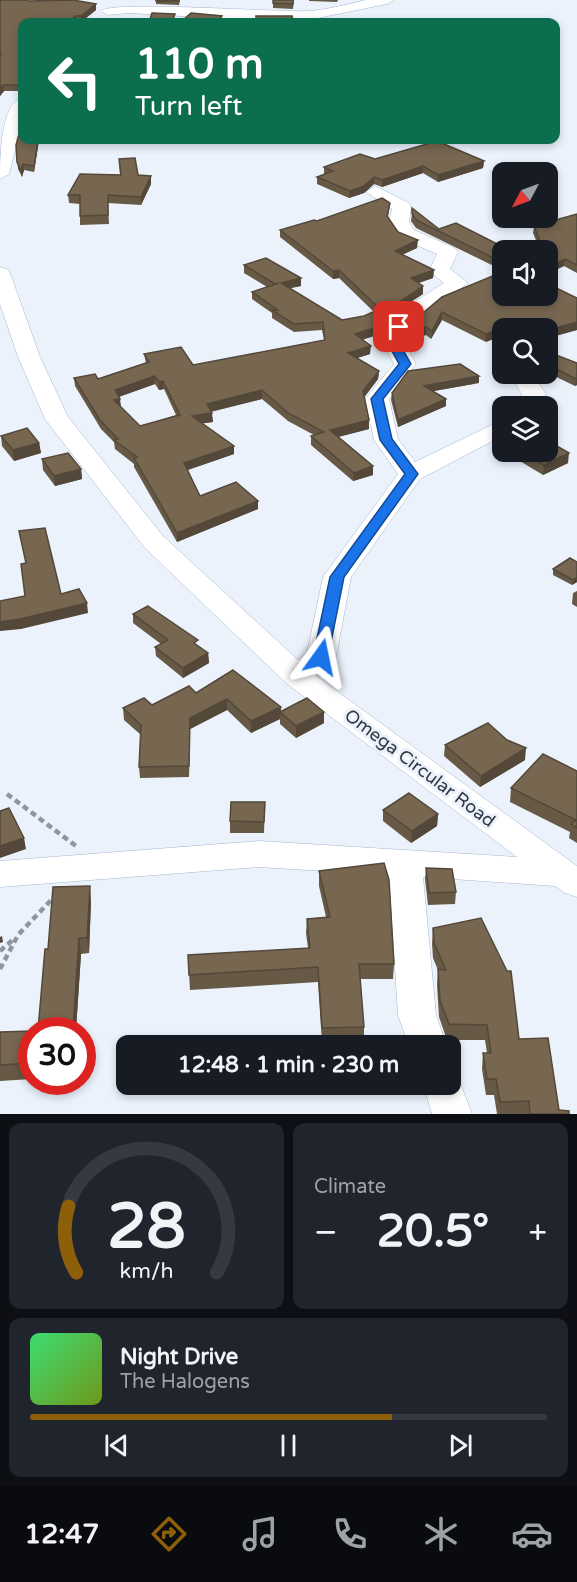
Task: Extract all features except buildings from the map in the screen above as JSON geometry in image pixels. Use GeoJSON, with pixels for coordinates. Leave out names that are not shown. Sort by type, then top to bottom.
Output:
{"type":"FeatureCollection","features":[{"type":"Feature","properties":{"kind":"street"},"geometry":{"type":"LineString","coordinates":[[101,16],[121,0]]}},
{"type":"Feature","properties":{"kind":"street"},"geometry":{"type":"LineString","coordinates":[[101,16],[129,9],[313,15],[336,9],[361,12],[387,0]]}},
{"type":"Feature","properties":{"kind":"street"},"geometry":{"type":"LineString","coordinates":[[2,164],[18,108]]}},
{"type":"Feature","properties":{"kind":"street"},"geometry":{"type":"LineString","coordinates":[[375,192],[402,207],[399,222],[407,234],[448,252],[439,271],[458,283],[408,316],[391,338],[405,364],[377,399],[386,440],[411,474]]}},
{"type":"Feature","properties":{"kind":"street","name":"Omega Circular Road"},"geometry":{"type":"LineString","coordinates":[[0,273],[29,357],[57,419],[154,542],[297,676],[568,879]]}},
{"type":"Feature","properties":{"kind":"street"},"geometry":{"type":"LineString","coordinates":[[297,676],[321,657],[337,577],[411,474],[492,432]]}},
{"type":"Feature","properties":{"kind":"street"},"geometry":{"type":"LineString","coordinates":[[0,873],[260,854],[405,862],[568,879]]}},
{"type":"Feature","properties":{"kind":"street"},"geometry":{"type":"LineString","coordinates":[[405,862],[417,1015],[424,1035]]}},
{"type":"Feature","properties":{"kind":"street"},"geometry":{"type":"LineString","coordinates":[[446,1095],[452,1114]]}},
{"type":"Feature","properties":{"kind":"path"},"geometry":{"type":"LineString","coordinates":[[81,15],[101,16]]}},
{"type":"Feature","properties":{"kind":"path"},"geometry":{"type":"LineString","coordinates":[[76,18],[101,16]]}},
{"type":"Feature","properties":{"kind":"path"},"geometry":{"type":"LineString","coordinates":[[0,951],[18,935]]}},
{"type":"Feature","properties":{"kind":"route"},"geometry":{"type":"LineString","coordinates":[[321,657],[337,577],[411,474],[386,440],[377,399],[405,364],[391,338],[399,327]]}}]}
